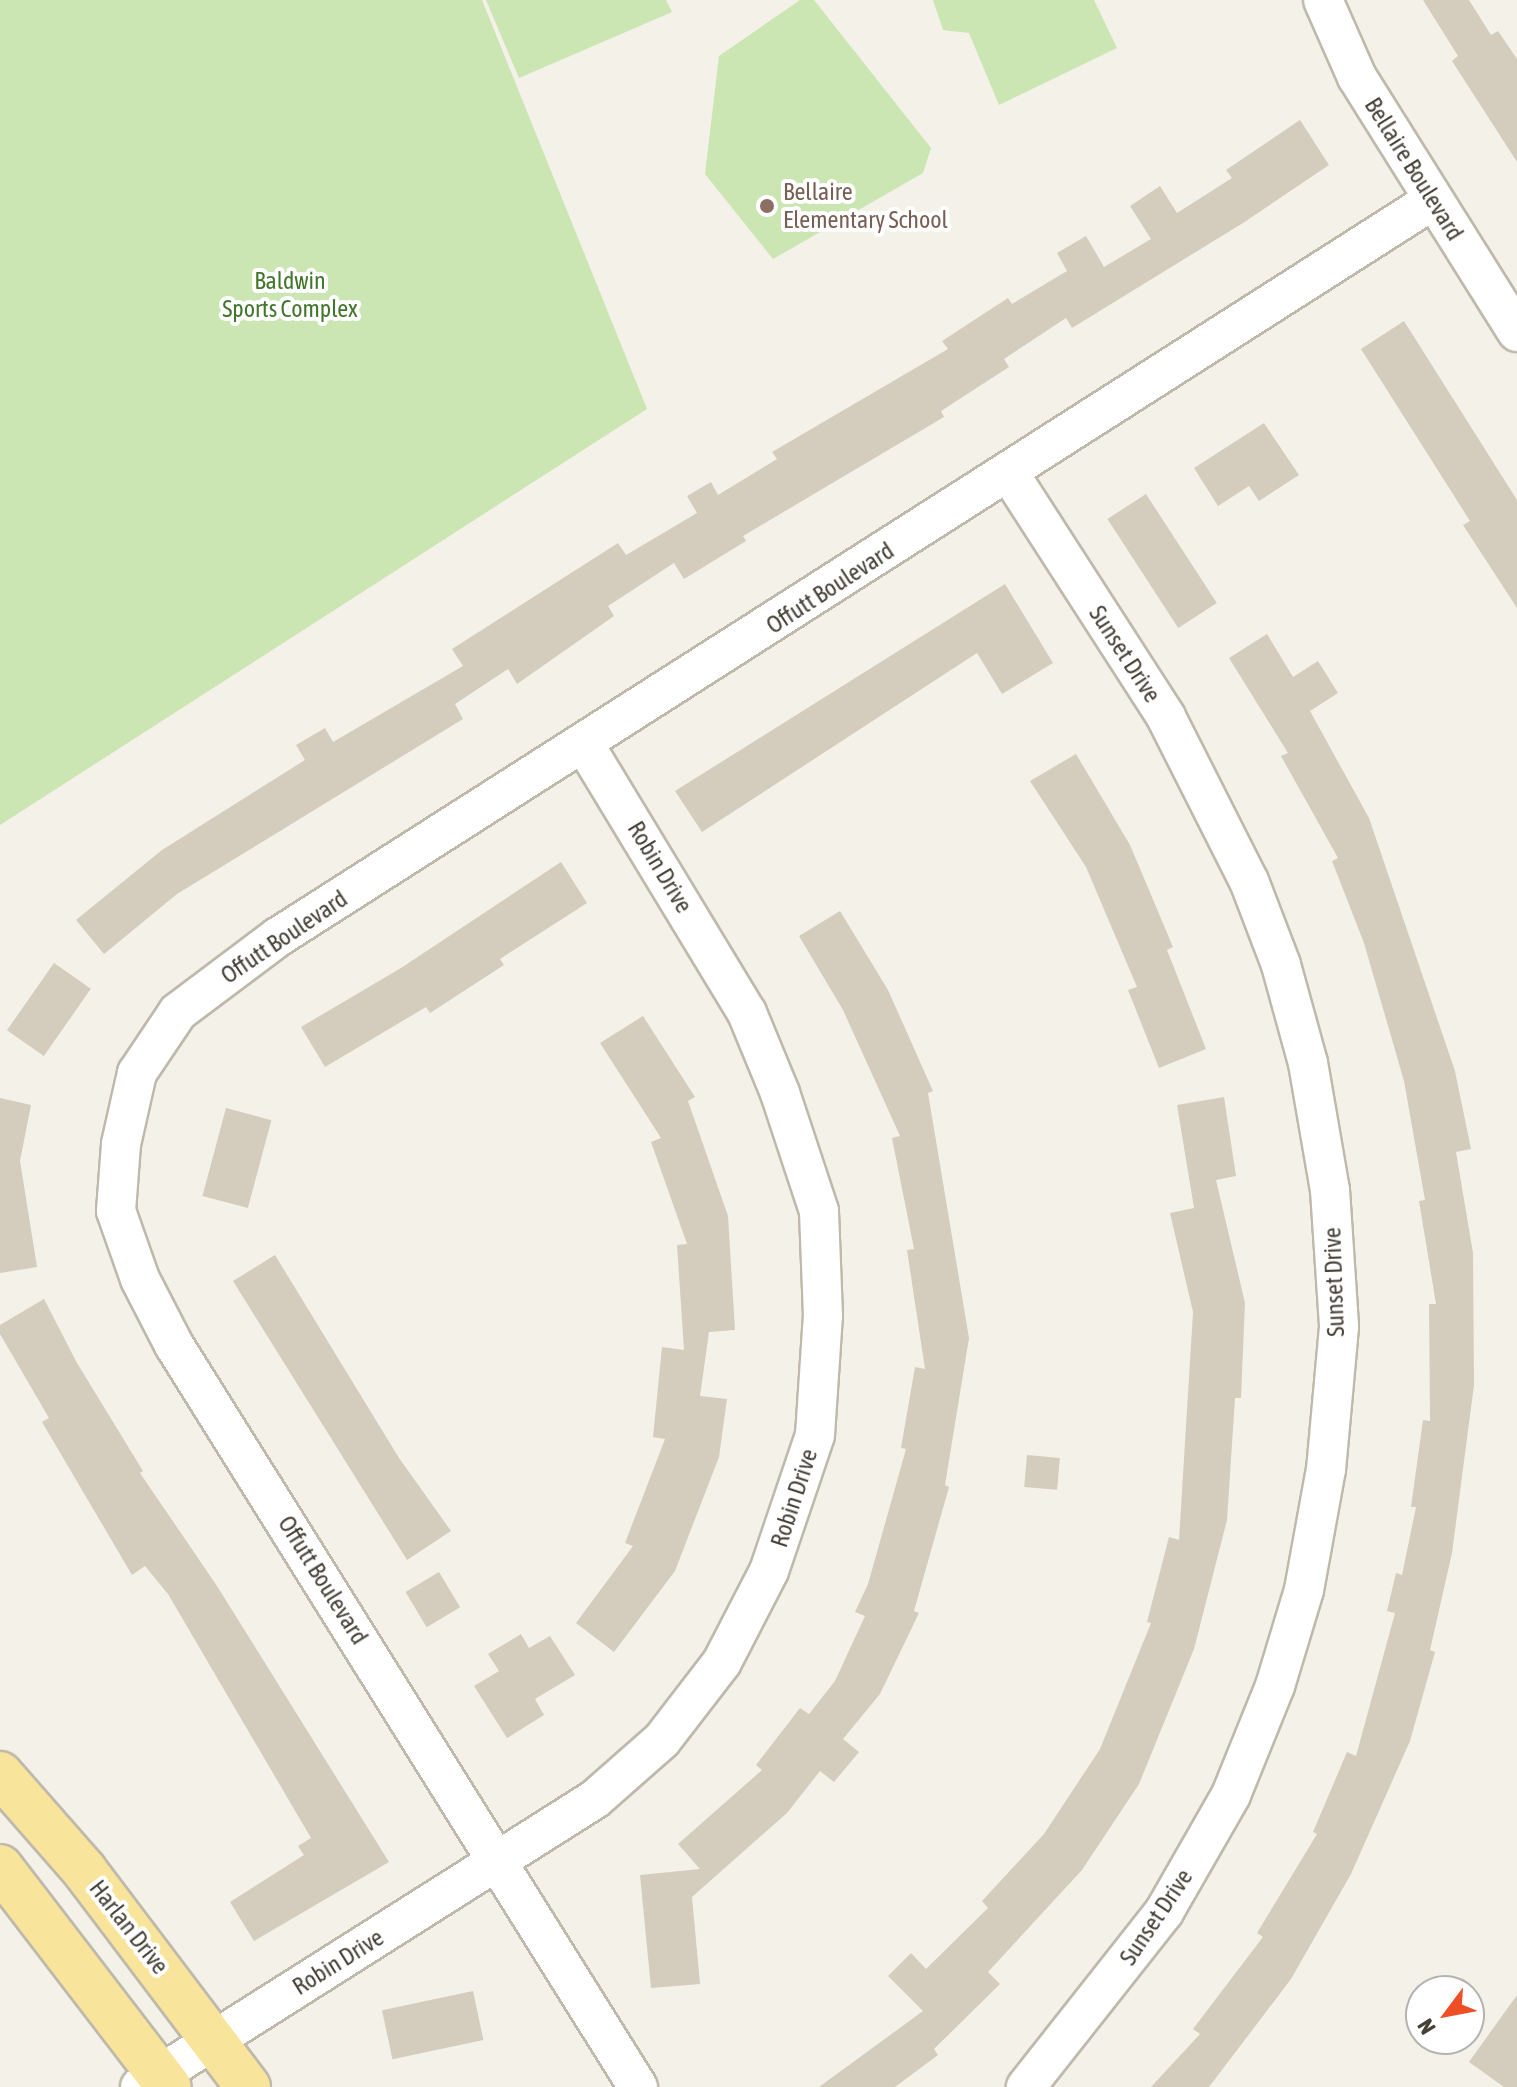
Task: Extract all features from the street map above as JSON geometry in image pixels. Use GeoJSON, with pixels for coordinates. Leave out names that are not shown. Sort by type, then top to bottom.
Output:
{"type":"FeatureCollection","features":[{"type":"Feature","properties":{"kind":"main road","name":"Harlan Drive"},"geometry":{"type":"LineString","coordinates":[[0,1774],[84,1870],[216,2039],[248,2087]]}},
{"type":"Feature","properties":{"kind":"main road"},"geometry":{"type":"LineString","coordinates":[[0,1867],[156,2083]]}},
{"type":"Feature","properties":{"kind":"street","name":"Bellaire Boulevard"},"geometry":{"type":"LineString","coordinates":[[1323,0],[1357,77],[1517,332]]}},
{"type":"Feature","properties":{"kind":"street","name":"Offutt Boulevard"},"geometry":{"type":"LineString","coordinates":[[638,2087],[174,1345],[140,1279],[116,1211],[121,1144],[137,1073],[178,1012],[278,937],[1433,200]]}},
{"type":"Feature","properties":{"kind":"street","name":"Sunset Drive"},"geometry":{"type":"LineString","coordinates":[[1009,473],[1166,717],[1210,796],[1255,895],[1308,1063],[1330,1190],[1339,1327],[1326,1469],[1304,1590],[1275,1686],[1231,1795],[1164,1912],[1026,2087]]}},
{"type":"Feature","properties":{"kind":"street","name":"Robin Drive"},"geometry":{"type":"LineString","coordinates":[[156,2083],[216,2039],[595,1799],[662,1740],[722,1662],[769,1571],[815,1435],[823,1316],[819,1211],[780,1093],[747,1013],[584,744]]}},
{"type":"Feature","properties":{"kind":"green space","name":"Baldwin Sports Complex"},"geometry":{"type":"Polygon","coordinates":[[[0,0],[482,0],[647,409],[0,825],[0,0]]]}},
{"type":"Feature","properties":{"kind":"green space"},"geometry":{"type":"Polygon","coordinates":[[[486,0],[666,0],[672,12],[519,78],[486,0]]]}},
{"type":"Feature","properties":{"kind":"green space"},"geometry":{"type":"Polygon","coordinates":[[[800,0],[814,0],[931,148],[923,173],[773,259],[705,174],[719,56],[800,0]]]}},
{"type":"Feature","properties":{"kind":"green space"},"geometry":{"type":"Polygon","coordinates":[[[933,0],[1094,0],[1117,48],[999,105],[969,33],[943,30],[933,0]]]}},
{"type":"Feature","properties":{"kind":"building"},"geometry":{"type":"Polygon","coordinates":[[[1423,0],[1469,0],[1491,35],[1498,31],[1517,59],[1517,162],[1452,61],[1458,56],[1423,0]]]}},
{"type":"Feature","properties":{"kind":"building"},"geometry":{"type":"Polygon","coordinates":[[[1300,120],[1329,165],[1243,223],[1072,328],[1066,318],[1004,359],[1009,367],[941,411],[944,417],[743,536],[746,541],[684,579],[674,563],[608,606],[614,616],[517,684],[508,669],[455,704],[463,719],[177,894],[104,954],[76,920],[162,850],[305,760],[296,745],[325,728],[333,742],[463,666],[452,649],[618,543],[626,555],[697,513],[687,496],[711,482],[718,495],[777,459],[772,452],[948,349],[942,341],[1008,298],[1012,304],[1067,271],[1057,253],[1086,236],[1104,267],[1151,239],[1130,206],[1160,186],[1177,213],[1232,178],[1226,170],[1300,120]]]}},
{"type":"Feature","properties":{"kind":"building"},"geometry":{"type":"Polygon","coordinates":[[[1404,321],[1517,500],[1517,608],[1463,525],[1470,521],[1361,349],[1404,321]]]}},
{"type":"Feature","properties":{"kind":"building"},"geometry":{"type":"Polygon","coordinates":[[[1264,423],[1299,475],[1259,501],[1249,486],[1218,506],[1194,468],[1264,423]]]}},
{"type":"Feature","properties":{"kind":"building"},"geometry":{"type":"Polygon","coordinates":[[[1146,494],[1217,603],[1178,628],[1107,519],[1146,494]]]}},
{"type":"Feature","properties":{"kind":"building"},"geometry":{"type":"Polygon","coordinates":[[[1005,584],[1053,663],[1002,694],[977,653],[702,832],[675,791],[1005,584]]]}},
{"type":"Feature","properties":{"kind":"building"},"geometry":{"type":"Polygon","coordinates":[[[1267,634],[1293,677],[1318,661],[1338,693],[1310,711],[1369,818],[1455,1071],[1471,1149],[1456,1152],[1473,1253],[1474,1385],[1452,1553],[1430,1650],[1435,1652],[1410,1741],[1351,1874],[1291,1979],[1209,2087],[1151,2087],[1200,2034],[1193,2029],[1263,1937],[1257,1933],[1317,1834],[1313,1832],[1347,1752],[1356,1756],[1395,1613],[1387,1611],[1396,1573],[1402,1575],[1416,1507],[1411,1507],[1423,1420],[1430,1421],[1429,1304],[1436,1304],[1419,1201],[1425,1200],[1404,1081],[1364,943],[1332,861],[1338,858],[1281,756],[1288,753],[1229,658],[1267,634]]]}},
{"type":"Feature","properties":{"kind":"building"},"geometry":{"type":"Polygon","coordinates":[[[1076,754],[1130,845],[1173,947],[1167,950],[1206,1049],[1159,1068],[1128,990],[1137,987],[1086,867],[1030,781],[1076,754]]]}},
{"type":"Feature","properties":{"kind":"building"},"geometry":{"type":"Polygon","coordinates":[[[561,862],[587,903],[500,959],[504,965],[430,1013],[426,1007],[325,1067],[301,1027],[401,968],[561,862]]]}},
{"type":"Feature","properties":{"kind":"building"},"geometry":{"type":"Polygon","coordinates":[[[840,911],[888,990],[933,1091],[928,1093],[969,1338],[945,1485],[949,1487],[914,1611],[919,1613],[880,1694],[843,1739],[859,1752],[834,1782],[820,1771],[787,1813],[692,1897],[700,1984],[651,1988],[640,1875],[700,1869],[678,1844],[762,1770],[756,1765],[800,1708],[809,1714],[835,1681],[865,1616],[855,1612],[868,1584],[906,1449],[901,1448],[915,1367],[925,1369],[907,1250],[914,1249],[892,1138],[900,1136],[843,1010],[799,936],[840,911]]]}},
{"type":"Feature","properties":{"kind":"building"},"geometry":{"type":"Polygon","coordinates":[[[54,963],[91,989],[44,1056],[7,1030],[54,963]]]}},
{"type":"Feature","properties":{"kind":"building"},"geometry":{"type":"Polygon","coordinates":[[[643,1016],[695,1097],[688,1101],[728,1216],[735,1330],[709,1332],[700,1396],[727,1399],[719,1457],[675,1571],[614,1652],[576,1623],[633,1546],[625,1543],[665,1439],[653,1437],[662,1347],[684,1350],[677,1245],[687,1244],[651,1142],[661,1138],[600,1043],[643,1016]]]}},
{"type":"Feature","properties":{"kind":"building"},"geometry":{"type":"Polygon","coordinates":[[[1224,1097],[1236,1176],[1216,1180],[1245,1303],[1241,1398],[1235,1398],[1227,1520],[1194,1649],[1139,1784],[1082,1870],[988,1972],[1000,1984],[934,2049],[938,2055],[895,2087],[819,2087],[923,2011],[888,1976],[911,1953],[926,1969],[988,1908],[982,1901],[1044,1834],[1100,1749],[1151,1623],[1147,1622],[1169,1537],[1179,1540],[1193,1312],[1170,1213],[1194,1208],[1177,1105],[1224,1097]]]}},
{"type":"Feature","properties":{"kind":"building"},"geometry":{"type":"Polygon","coordinates":[[[0,1098],[31,1105],[20,1161],[37,1267],[0,1273],[0,1098]]]}},
{"type":"Feature","properties":{"kind":"building"},"geometry":{"type":"Polygon","coordinates":[[[226,1108],[271,1120],[248,1208],[202,1196],[226,1108]]]}},
{"type":"Feature","properties":{"kind":"building"},"geometry":{"type":"Polygon","coordinates":[[[275,1255],[399,1458],[451,1531],[407,1560],[233,1281],[275,1255]]]}},
{"type":"Feature","properties":{"kind":"building"},"geometry":{"type":"Polygon","coordinates":[[[44,1299],[77,1363],[143,1471],[140,1473],[217,1586],[389,1862],[254,1941],[230,1902],[304,1855],[298,1846],[311,1838],[168,1594],[145,1566],[132,1575],[42,1422],[49,1418],[0,1334],[0,1325],[44,1299]]]}},
{"type":"Feature","properties":{"kind":"building"},"geometry":{"type":"Polygon","coordinates":[[[1027,1455],[1060,1458],[1057,1490],[1024,1487],[1027,1455]]]}},
{"type":"Feature","properties":{"kind":"building"},"geometry":{"type":"Polygon","coordinates":[[[439,1572],[460,1607],[427,1627],[406,1592],[439,1572]]]}},
{"type":"Feature","properties":{"kind":"building"},"geometry":{"type":"Polygon","coordinates":[[[521,1634],[529,1648],[550,1636],[575,1675],[535,1699],[544,1715],[507,1738],[474,1686],[499,1671],[488,1654],[521,1634]]]}},
{"type":"Feature","properties":{"kind":"building"},"geometry":{"type":"Polygon","coordinates":[[[473,1991],[483,2040],[392,2059],[382,2010],[473,1991]]]}},
{"type":"Feature","properties":{"kind":"building"},"geometry":{"type":"Polygon","coordinates":[[[1517,1995],[1517,2087],[1504,2087],[1469,2062],[1474,2055],[1485,2055],[1485,2040],[1517,1995]]]}},
{"type":"Feature","properties":{"kind":"place","name":"Bellaire Elementary School"},"geometry":{"type":"Point","coordinates":[767,206]}}]}
